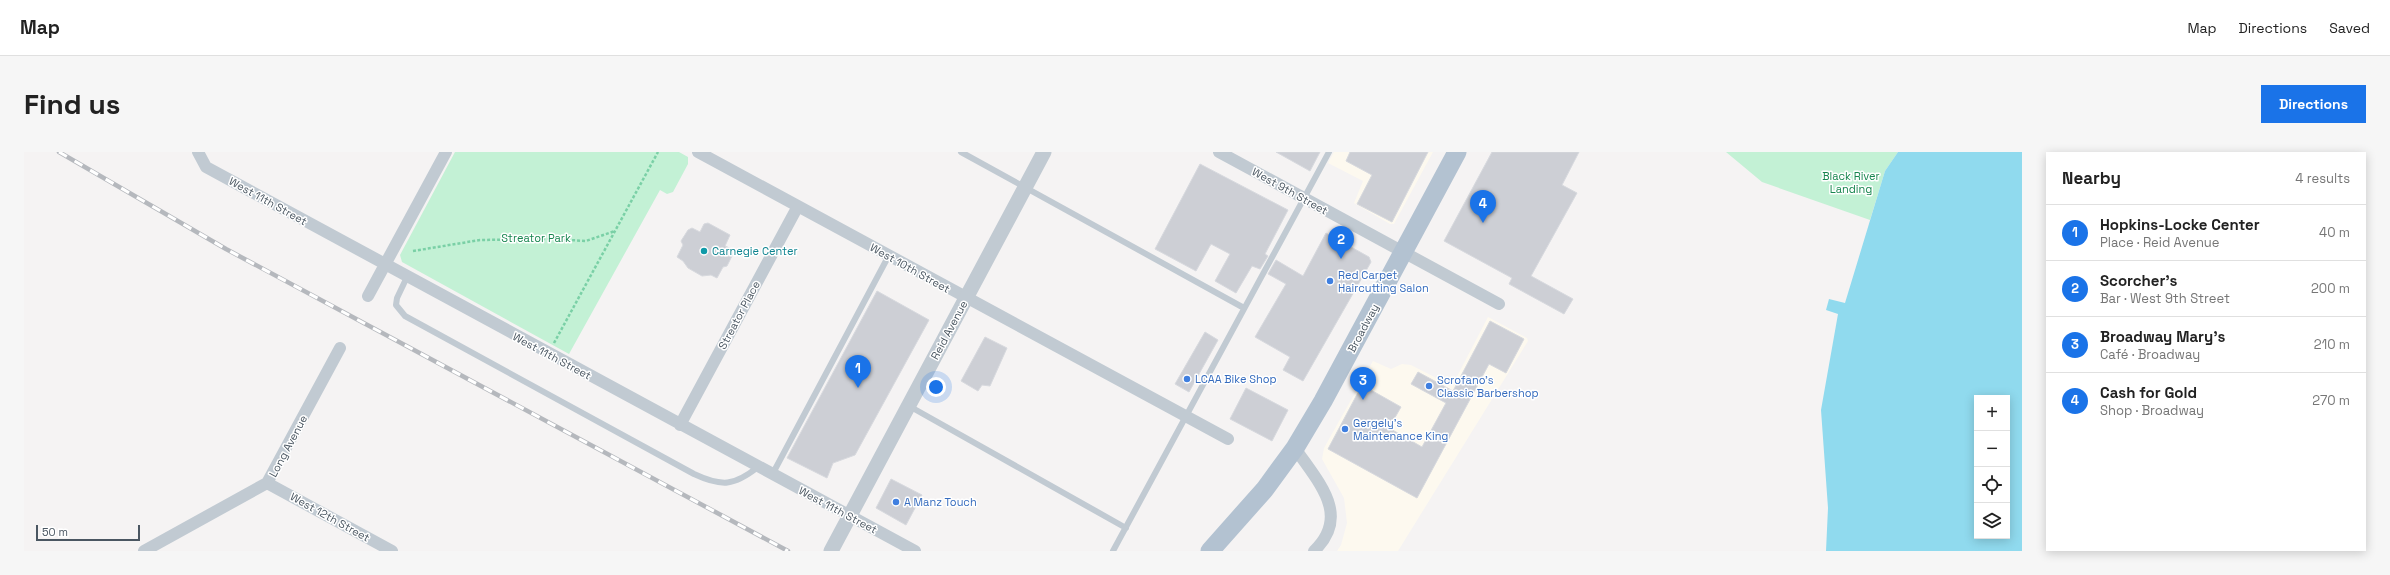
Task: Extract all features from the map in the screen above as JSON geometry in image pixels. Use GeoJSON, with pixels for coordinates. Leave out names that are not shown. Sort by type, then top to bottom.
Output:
{"type":"FeatureCollection","features":[{"type":"Feature","properties":{"kind":"main road","name":"Broadway"},"geometry":{"type":"LineString","coordinates":[[1210,551],[1265,489],[1295,448],[1323,401],[1457,152]]}},
{"type":"Feature","properties":{"kind":"street","name":"West 11th Street"},"geometry":{"type":"LineString","coordinates":[[198,152],[206,167],[915,551]]}},
{"type":"Feature","properties":{"kind":"street"},"geometry":{"type":"LineString","coordinates":[[368,296],[446,152]]}},
{"type":"Feature","properties":{"kind":"street","name":"West 10th Street"},"geometry":{"type":"LineString","coordinates":[[698,152],[888,257],[1228,439]]}},
{"type":"Feature","properties":{"kind":"street","name":"Reid Avenue"},"geometry":{"type":"LineString","coordinates":[[831,551],[1044,152]]}},
{"type":"Feature","properties":{"kind":"street","name":"West 9th Street"},"geometry":{"type":"LineString","coordinates":[[1219,152],[1499,304]]}},
{"type":"Feature","properties":{"kind":"street","name":"Streator Place"},"geometry":{"type":"LineString","coordinates":[[680,425],[798,206]]}},
{"type":"Feature","properties":{"kind":"street","name":"Long Avenue"},"geometry":{"type":"LineString","coordinates":[[144,551],[267,483],[340,348]]}},
{"type":"Feature","properties":{"kind":"street"},"geometry":{"type":"LineString","coordinates":[[1295,448],[1325,492],[1331,511],[1327,534],[1314,551]]}},
{"type":"Feature","properties":{"kind":"street","name":"West 12th Street"},"geometry":{"type":"LineString","coordinates":[[267,483],[392,551]]}},
{"type":"Feature","properties":{"kind":"lane"},"geometry":{"type":"LineString","coordinates":[[961,152],[1026,186],[1244,308]]}},
{"type":"Feature","properties":{"kind":"lane"},"geometry":{"type":"LineString","coordinates":[[1113,551],[1329,152]]}},
{"type":"Feature","properties":{"kind":"lane"},"geometry":{"type":"LineString","coordinates":[[772,474],[888,257]]}},
{"type":"Feature","properties":{"kind":"lane"},"geometry":{"type":"LineString","coordinates":[[407,277],[397,298],[396,305],[405,316],[694,474],[716,483],[733,482],[743,479],[758,467]]}},
{"type":"Feature","properties":{"kind":"lane"},"geometry":{"type":"LineString","coordinates":[[908,406],[1126,528]]}},
{"type":"Feature","properties":{"kind":"path"},"geometry":{"type":"LineString","coordinates":[[549,354],[658,152]]}},
{"type":"Feature","properties":{"kind":"path"},"geometry":{"type":"LineString","coordinates":[[413,251],[480,240],[554,239],[586,241],[615,231]]}},
{"type":"Feature","properties":{"kind":"shaded area"},"geometry":{"type":"Polygon","coordinates":[[[1334,152],[1433,152],[1394,224],[1390,224],[1354,203],[1363,181],[1328,163],[1334,152]]]}},
{"type":"Feature","properties":{"kind":"shaded area"},"geometry":{"type":"Polygon","coordinates":[[[1488,317],[1527,338],[1528,341],[1398,551],[1337,551],[1341,545],[1347,523],[1344,498],[1322,459],[1324,448],[1373,361],[1391,369],[1402,364],[1411,365],[1452,386],[1488,317]]]}},
{"type":"Feature","properties":{"kind":"green space","name":"Streator Park"},"geometry":{"type":"Polygon","coordinates":[[[455,152],[679,152],[688,157],[688,164],[673,192],[667,194],[660,190],[569,354],[402,262],[400,255],[455,152]]]}},
{"type":"Feature","properties":{"kind":"green space","name":"Black River Landing"},"geometry":{"type":"Polygon","coordinates":[[[1726,152],[1898,152],[1885,171],[1870,220],[1762,182],[1726,152]]]}},
{"type":"Feature","properties":{"kind":"water"},"geometry":{"type":"Polygon","coordinates":[[[1898,152],[2022,152],[2022,551],[1826,551],[1828,508],[1821,410],[1838,314],[1826,310],[1829,299],[1845,303],[1885,171],[1898,152]]]}},
{"type":"Feature","properties":{"kind":"building"},"geometry":{"type":"Polygon","coordinates":[[[1276,152],[1320,152],[1310,171],[1276,152]]]}},
{"type":"Feature","properties":{"kind":"building"},"geometry":{"type":"Polygon","coordinates":[[[1350,152],[1428,152],[1392,222],[1357,204],[1372,175],[1346,161],[1350,152]]]}},
{"type":"Feature","properties":{"kind":"building"},"geometry":{"type":"Polygon","coordinates":[[[1492,152],[1579,152],[1562,185],[1577,193],[1531,276],[1573,299],[1564,314],[1509,284],[1512,278],[1444,241],[1492,152]]]}},
{"type":"Feature","properties":{"kind":"building"},"geometry":{"type":"Polygon","coordinates":[[[1200,164],[1288,210],[1265,254],[1268,256],[1260,269],[1252,266],[1236,293],[1215,281],[1230,254],[1211,244],[1196,271],[1155,249],[1200,164]]]}},
{"type":"Feature","properties":{"kind":"building"},"geometry":{"type":"Polygon","coordinates":[[[708,223],[730,235],[725,246],[732,249],[733,254],[727,266],[723,267],[717,278],[711,275],[702,276],[688,268],[683,261],[677,257],[683,245],[681,241],[688,230],[692,228],[700,232],[704,224],[708,223]]]}},
{"type":"Feature","properties":{"kind":"building"},"geometry":{"type":"Polygon","coordinates":[[[1326,233],[1369,257],[1371,262],[1303,381],[1283,370],[1290,357],[1255,337],[1286,284],[1268,274],[1276,260],[1303,276],[1326,233]]]}},
{"type":"Feature","properties":{"kind":"building"},"geometry":{"type":"Polygon","coordinates":[[[877,291],[929,320],[855,455],[833,463],[827,478],[787,458],[877,291]]]}},
{"type":"Feature","properties":{"kind":"building"},"geometry":{"type":"Polygon","coordinates":[[[1490,321],[1524,339],[1506,373],[1489,364],[1417,498],[1328,449],[1362,385],[1401,407],[1389,428],[1422,447],[1446,403],[1411,384],[1418,372],[1453,391],[1490,321]]]}},
{"type":"Feature","properties":{"kind":"building"},"geometry":{"type":"Polygon","coordinates":[[[1205,332],[1218,340],[1189,392],[1175,384],[1205,332]]]}},
{"type":"Feature","properties":{"kind":"building"},"geometry":{"type":"Polygon","coordinates":[[[985,337],[1007,348],[990,386],[982,385],[978,391],[961,381],[985,337]]]}},
{"type":"Feature","properties":{"kind":"building"},"geometry":{"type":"Polygon","coordinates":[[[1246,388],[1288,410],[1272,441],[1230,419],[1246,388]]]}},
{"type":"Feature","properties":{"kind":"building"},"geometry":{"type":"Polygon","coordinates":[[[891,479],[922,495],[906,525],[876,508],[891,479]]]}},
{"type":"Feature","properties":{"kind":"railway"},"geometry":{"type":"LineString","coordinates":[[59,152],[226,249],[788,551]]}},
{"type":"Feature","properties":{"kind":"place","name":"Cash for Gold"},"geometry":{"type":"Point","coordinates":[1483,223]}},
{"type":"Feature","properties":{"kind":"place","name":"Carnegie Center"},"geometry":{"type":"Point","coordinates":[704,251]}},
{"type":"Feature","properties":{"kind":"place","name":"Scorcher's"},"geometry":{"type":"Point","coordinates":[1341,259]}},
{"type":"Feature","properties":{"kind":"place","name":"Red Carpet Haircutting Salon"},"geometry":{"type":"Point","coordinates":[1330,281]}},
{"type":"Feature","properties":{"kind":"place","name":"LCAA Bike Shop"},"geometry":{"type":"Point","coordinates":[1187,379]}},
{"type":"Feature","properties":{"kind":"place","name":"Scrofano's Classic Barbershop"},"geometry":{"type":"Point","coordinates":[1429,386]}},
{"type":"Feature","properties":{"kind":"place","name":"Hopkins-Locke Center"},"geometry":{"type":"Point","coordinates":[858,388]}},
{"type":"Feature","properties":{"kind":"place","name":"Broadway Mary's"},"geometry":{"type":"Point","coordinates":[1363,400]}},
{"type":"Feature","properties":{"kind":"place","name":"Gergely's Maintenance King"},"geometry":{"type":"Point","coordinates":[1345,429]}},
{"type":"Feature","properties":{"kind":"place","name":"A Manz Touch"},"geometry":{"type":"Point","coordinates":[896,502]}}]}
